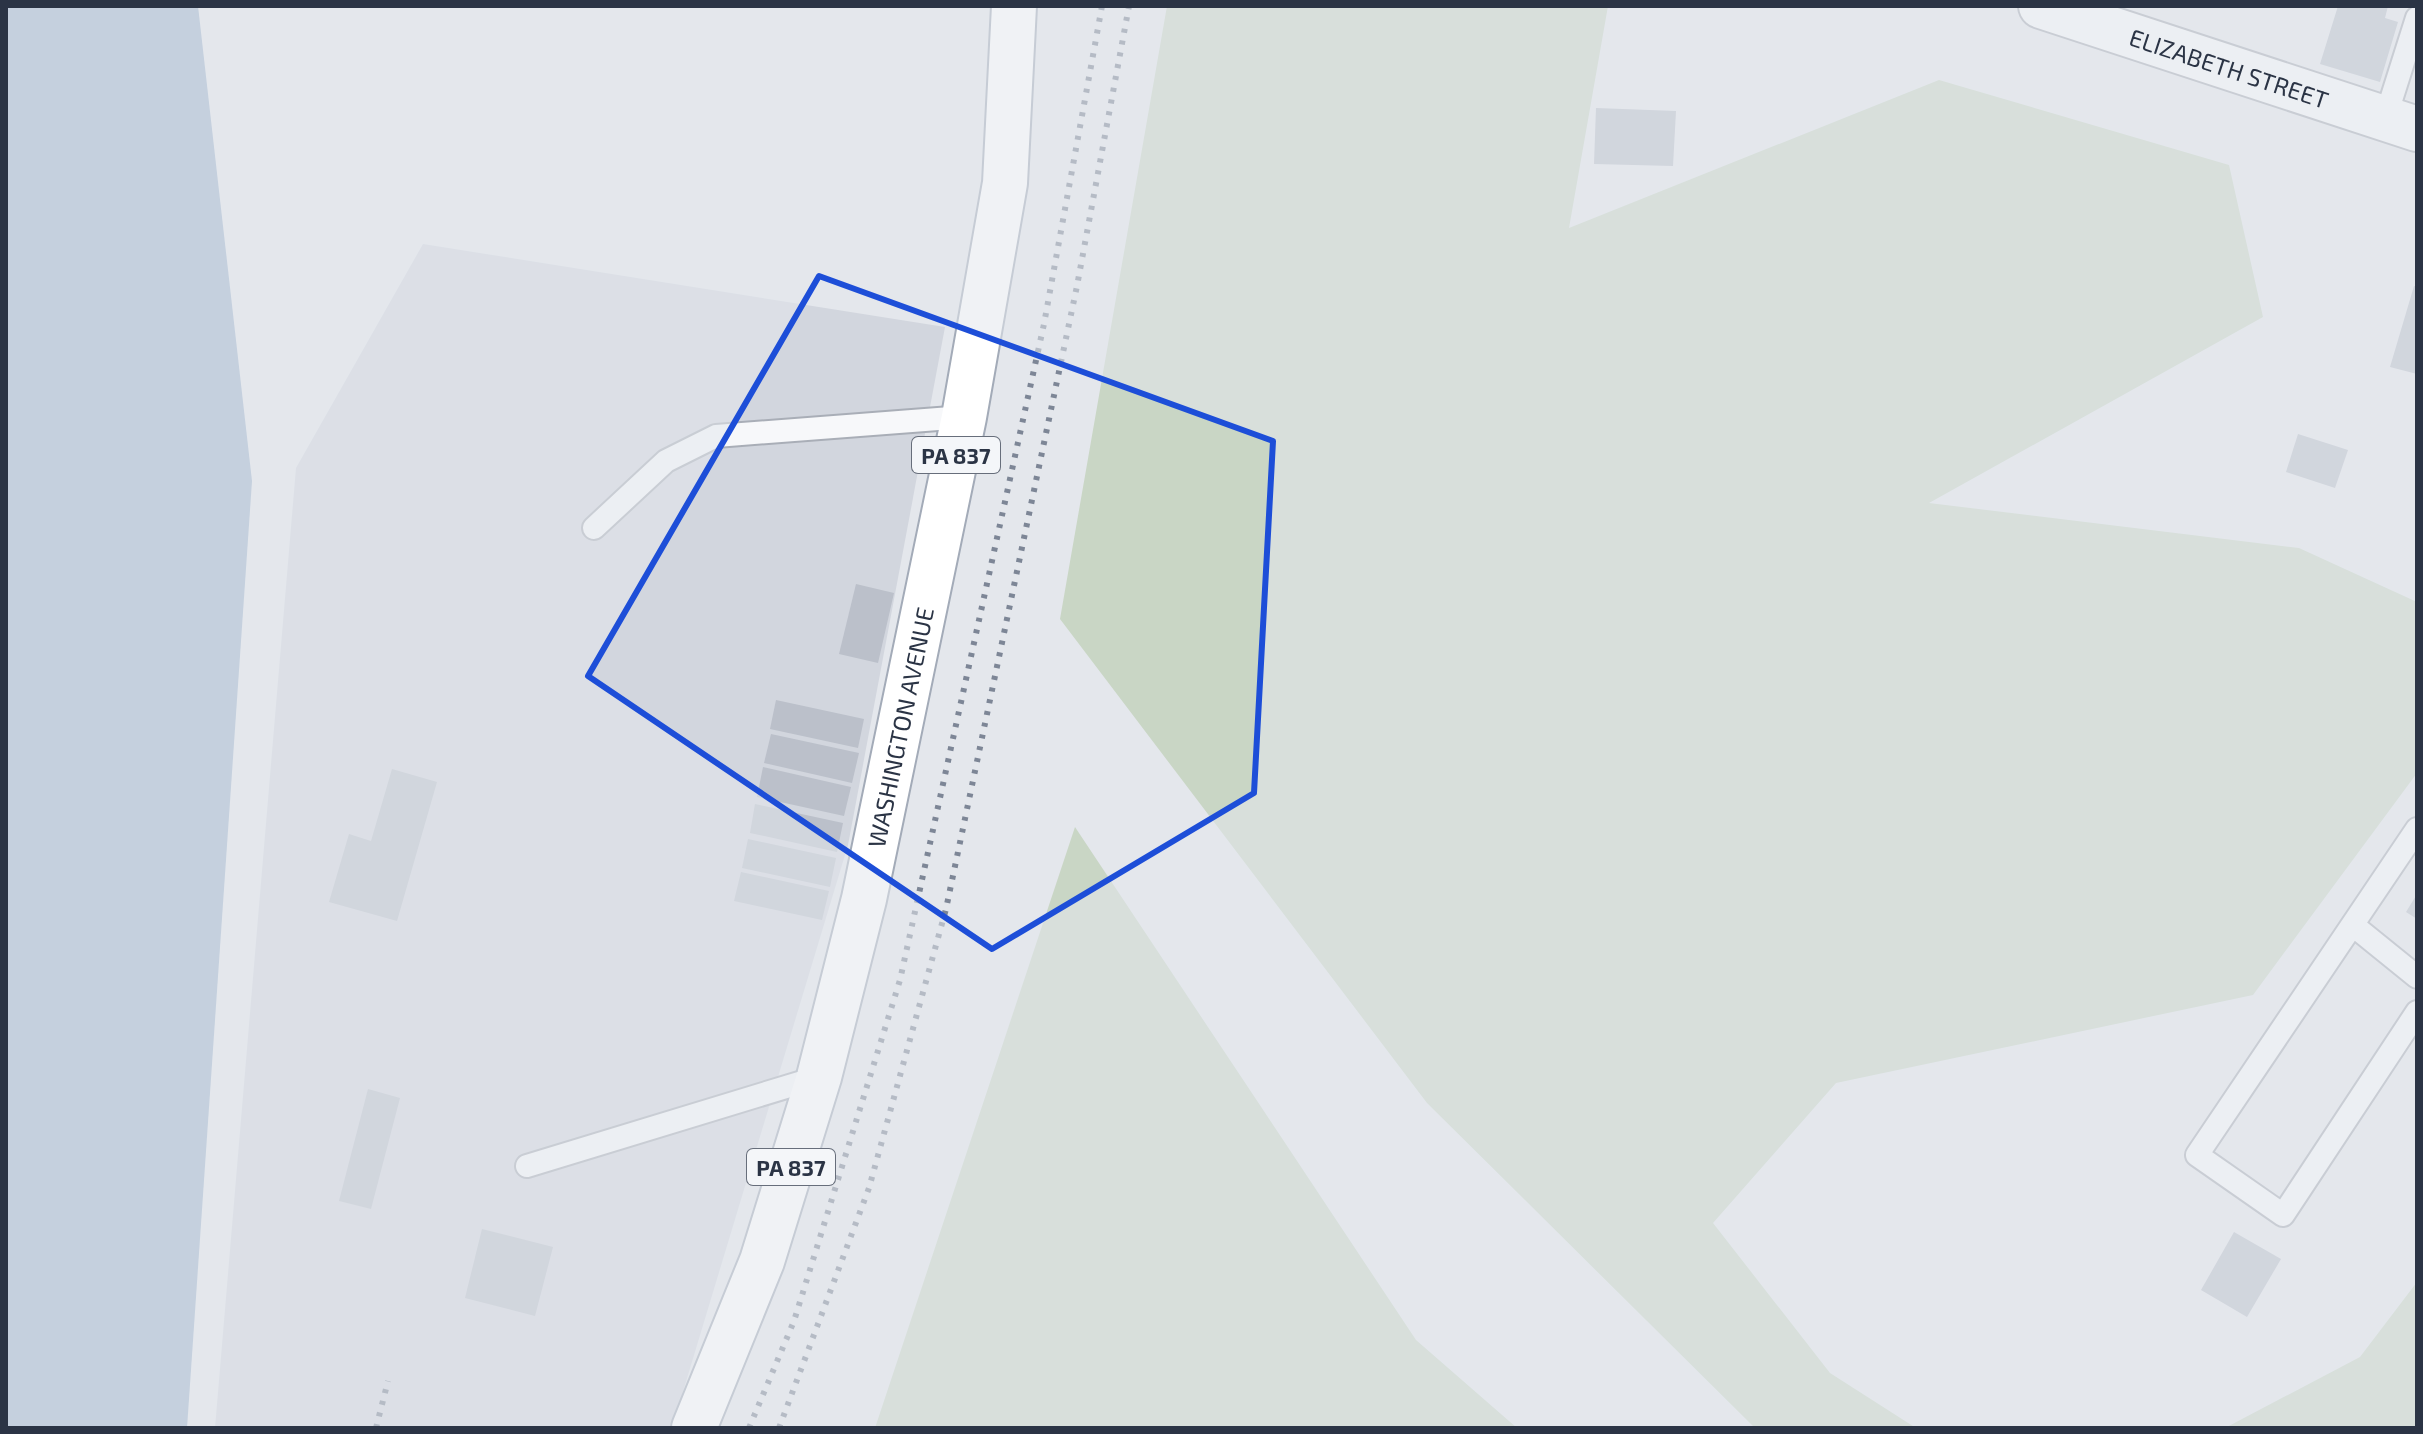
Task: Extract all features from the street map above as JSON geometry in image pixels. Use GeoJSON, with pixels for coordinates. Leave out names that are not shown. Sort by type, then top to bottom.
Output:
{"type":"FeatureCollection","features":[{"type":"Feature","properties":{"kind":"main road","name":"WASHINGTON AVENUE"},"geometry":{"type":"LineString","coordinates":[[694,1428],[762,1261],[819,1077],[864,899],[964,417],[1005,183],[1014,6]]}},
{"type":"Feature","properties":{"kind":"street","name":"ELIZABETH STREET"},"geometry":{"type":"LineString","coordinates":[[2041,6],[2112,17],[2401,124]]}},
{"type":"Feature","properties":{"kind":"lane"},"geometry":{"type":"LineString","coordinates":[[2401,124],[2417,18]]}},
{"type":"Feature","properties":{"kind":"lane"},"geometry":{"type":"LineString","coordinates":[[594,528],[666,461],[716,436],[964,417]]}},
{"type":"Feature","properties":{"kind":"lane"},"geometry":{"type":"LineString","coordinates":[[2417,829],[2197,1155],[2283,1215],[2417,1012]]}},
{"type":"Feature","properties":{"kind":"lane"},"geometry":{"type":"LineString","coordinates":[[2354,926],[2417,977]]}},
{"type":"Feature","properties":{"kind":"lane"},"geometry":{"type":"LineString","coordinates":[[527,1166],[819,1077]]}},
{"type":"Feature","properties":{"kind":"highlighted area"},"geometry":{"type":"Polygon","coordinates":[[[819,276],[1273,441],[1254,793],[992,949],[588,676],[819,276]]]}},
{"type":"Feature","properties":{"kind":"shaded area"},"geometry":{"type":"Polygon","coordinates":[[[423,244],[945,327],[848,845],[672,1428],[215,1428],[296,468],[423,244]]]}},
{"type":"Feature","properties":{"kind":"green space"},"geometry":{"type":"Polygon","coordinates":[[[1167,6],[1608,6],[1569,228],[1939,80],[2229,165],[2263,317],[1929,503],[2299,548],[2417,602],[2417,773],[2253,995],[1836,1083],[1713,1223],[1830,1373],[1916,1428],[1755,1428],[1427,1103],[1060,619],[1167,6]]]}},
{"type":"Feature","properties":{"kind":"green space"},"geometry":{"type":"Polygon","coordinates":[[[1075,827],[1416,1340],[1517,1428],[875,1428],[1075,827]]]}},
{"type":"Feature","properties":{"kind":"green space"},"geometry":{"type":"Polygon","coordinates":[[[2417,1282],[2417,1428],[2225,1428],[2360,1357],[2417,1282]]]}},
{"type":"Feature","properties":{"kind":"water"},"geometry":{"type":"Polygon","coordinates":[[[6,6],[198,6],[252,481],[187,1428],[6,1428],[6,6]]]}},
{"type":"Feature","properties":{"kind":"building"},"geometry":{"type":"Polygon","coordinates":[[[2338,6],[2388,6],[2385,18],[2398,22],[2380,82],[2320,64],[2338,6]]]}},
{"type":"Feature","properties":{"kind":"building"},"geometry":{"type":"Polygon","coordinates":[[[1596,108],[1676,111],[1673,166],[1594,164],[1596,108]]]}},
{"type":"Feature","properties":{"kind":"building"},"geometry":{"type":"Polygon","coordinates":[[[2414,286],[2417,287],[2417,374],[2390,367],[2414,286]]]}},
{"type":"Feature","properties":{"kind":"building"},"geometry":{"type":"Polygon","coordinates":[[[2298,434],[2348,450],[2335,488],[2286,472],[2298,434]]]}},
{"type":"Feature","properties":{"kind":"building"},"geometry":{"type":"Polygon","coordinates":[[[856,584],[894,593],[878,663],[839,654],[856,584]]]}},
{"type":"Feature","properties":{"kind":"building"},"geometry":{"type":"Polygon","coordinates":[[[776,700],[864,719],[858,748],[770,729],[776,700]]]}},
{"type":"Feature","properties":{"kind":"building"},"geometry":{"type":"Polygon","coordinates":[[[771,734],[859,753],[852,783],[764,763],[771,734]]]}},
{"type":"Feature","properties":{"kind":"building"},"geometry":{"type":"Polygon","coordinates":[[[763,767],[851,787],[844,816],[757,797],[763,767]]]}},
{"type":"Feature","properties":{"kind":"building"},"geometry":{"type":"Polygon","coordinates":[[[392,769],[437,782],[397,921],[329,902],[349,834],[371,841],[392,769]]]}},
{"type":"Feature","properties":{"kind":"building"},"geometry":{"type":"Polygon","coordinates":[[[755,804],[843,823],[837,852],[750,833],[755,804]]]}},
{"type":"Feature","properties":{"kind":"building"},"geometry":{"type":"Polygon","coordinates":[[[748,839],[836,858],[830,887],[742,868],[748,839]]]}},
{"type":"Feature","properties":{"kind":"building"},"geometry":{"type":"Polygon","coordinates":[[[741,872],[829,891],[822,920],[734,901],[741,872]]]}},
{"type":"Feature","properties":{"kind":"building"},"geometry":{"type":"Polygon","coordinates":[[[2417,894],[2417,919],[2406,912],[2417,894]]]}},
{"type":"Feature","properties":{"kind":"building"},"geometry":{"type":"Polygon","coordinates":[[[368,1089],[400,1098],[371,1209],[339,1201],[368,1089]]]}},
{"type":"Feature","properties":{"kind":"building"},"geometry":{"type":"Polygon","coordinates":[[[482,1229],[553,1247],[535,1316],[465,1298],[482,1229]]]}},
{"type":"Feature","properties":{"kind":"building"},"geometry":{"type":"Polygon","coordinates":[[[2234,1232],[2281,1259],[2247,1317],[2201,1290],[2234,1232]]]}},
{"type":"Feature","properties":{"kind":"railway"},"geometry":{"type":"LineString","coordinates":[[749,1428],[794,1321],[900,980],[1044,324],[1102,6]]}},
{"type":"Feature","properties":{"kind":"railway"},"geometry":{"type":"LineString","coordinates":[[779,1428],[869,1188],[946,909],[1077,286],[1129,6]]}},
{"type":"Feature","properties":{"kind":"railway"},"geometry":{"type":"LineString","coordinates":[[376,1428],[388,1381]]}}]}
